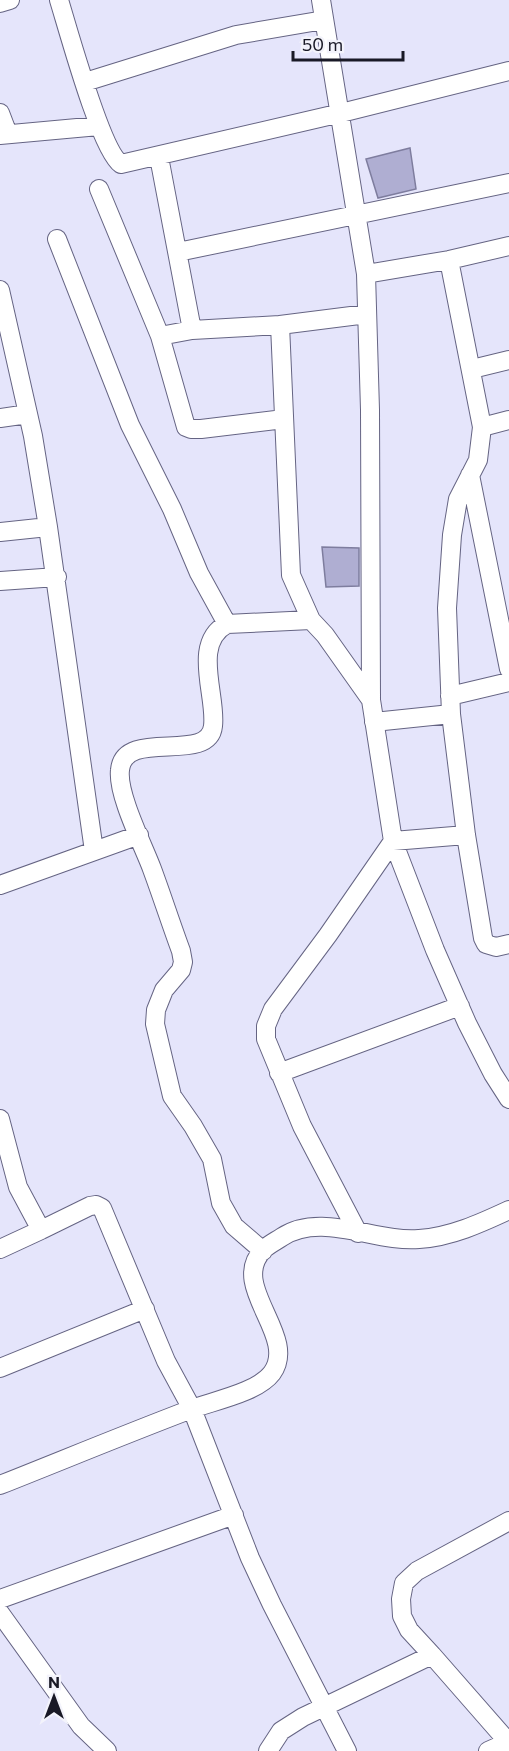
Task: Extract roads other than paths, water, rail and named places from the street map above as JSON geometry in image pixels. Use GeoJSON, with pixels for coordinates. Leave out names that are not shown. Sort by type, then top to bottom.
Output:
{"type":"FeatureCollection","features":[{"type":"Feature","properties":{"kind":"street"},"geometry":{"type":"LineString","coordinates":[[0,3],[10,0]]}},
{"type":"Feature","properties":{"kind":"street"},"geometry":{"type":"LineString","coordinates":[[59,0],[99,126],[118,163],[128,164],[159,157],[509,71]]}},
{"type":"Feature","properties":{"kind":"street"},"geometry":{"type":"LineString","coordinates":[[321,0],[366,274],[370,410],[371,700],[393,841],[460,1006],[493,1074],[509,1099]]}},
{"type":"Feature","properties":{"kind":"street"},"geometry":{"type":"LineString","coordinates":[[85,82],[236,35],[324,20]]}},
{"type":"Feature","properties":{"kind":"street"},"geometry":{"type":"LineString","coordinates":[[0,113],[4,135],[99,126]]}},
{"type":"Feature","properties":{"kind":"street"},"geometry":{"type":"LineString","coordinates":[[159,157],[192,330]]}},
{"type":"Feature","properties":{"kind":"street"},"geometry":{"type":"LineString","coordinates":[[178,252],[509,183]]}},
{"type":"Feature","properties":{"kind":"street"},"geometry":{"type":"LineString","coordinates":[[99,189],[160,336],[186,427],[201,429],[284,419]]}},
{"type":"Feature","properties":{"kind":"street"},"geometry":{"type":"LineString","coordinates":[[57,239],[130,425],[172,509],[200,573],[227,624]]}},
{"type":"Feature","properties":{"kind":"street"},"geometry":{"type":"LineString","coordinates":[[366,274],[449,260],[509,246]]}},
{"type":"Feature","properties":{"kind":"street"},"geometry":{"type":"LineString","coordinates":[[449,260],[482,427],[480,452],[458,499],[452,535],[447,608],[451,705],[466,835],[483,938],[486,944],[496,947],[509,944]]}},
{"type":"Feature","properties":{"kind":"street"},"geometry":{"type":"LineString","coordinates":[[1,298],[28,414],[57,577],[94,851]]}},
{"type":"Feature","properties":{"kind":"street"},"geometry":{"type":"LineString","coordinates":[[160,336],[192,330],[280,325],[367,314]]}},
{"type":"Feature","properties":{"kind":"street"},"geometry":{"type":"LineString","coordinates":[[280,325],[291,575],[311,620],[325,635],[371,700]]}},
{"type":"Feature","properties":{"kind":"street"},"geometry":{"type":"LineString","coordinates":[[472,369],[509,360]]}},
{"type":"Feature","properties":{"kind":"street"},"geometry":{"type":"LineString","coordinates":[[0,418],[28,414]]}},
{"type":"Feature","properties":{"kind":"street"},"geometry":{"type":"LineString","coordinates":[[482,427],[509,420]]}},
{"type":"Feature","properties":{"kind":"street"},"geometry":{"type":"LineString","coordinates":[[470,475],[509,669]]}},
{"type":"Feature","properties":{"kind":"street"},"geometry":{"type":"LineString","coordinates":[[0,532],[48,527]]}},
{"type":"Feature","properties":{"kind":"street"},"geometry":{"type":"LineString","coordinates":[[0,581],[57,577]]}},
{"type":"Feature","properties":{"kind":"street"},"geometry":{"type":"LineString","coordinates":[[263,1251],[234,1226],[221,1203],[212,1159],[172,1096],[155,1024],[156,1010],[160,998],[181,970],[183,962],[121,788],[119,771],[127,755],[137,751],[165,746],[190,746],[206,741],[213,727],[208,653],[219,628],[227,624],[311,620]]}},
{"type":"Feature","properties":{"kind":"street"},"geometry":{"type":"LineString","coordinates":[[374,722],[451,705],[509,682]]}},
{"type":"Feature","properties":{"kind":"street"},"geometry":{"type":"LineString","coordinates":[[0,885],[139,835]]}},
{"type":"Feature","properties":{"kind":"street"},"geometry":{"type":"LineString","coordinates":[[393,841],[466,835]]}},
{"type":"Feature","properties":{"kind":"street"},"geometry":{"type":"LineString","coordinates":[[358,1233],[302,1126],[266,1040],[266,1026],[273,1009],[393,841]]}},
{"type":"Feature","properties":{"kind":"street"},"geometry":{"type":"LineString","coordinates":[[279,1074],[460,1006]]}},
{"type":"Feature","properties":{"kind":"street"},"geometry":{"type":"LineString","coordinates":[[0,1119],[18,1187],[41,1230]]}},
{"type":"Feature","properties":{"kind":"street"},"geometry":{"type":"LineString","coordinates":[[0,1249],[90,1206],[100,1206],[166,1361],[192,1408],[250,1558],[347,1751]]}},
{"type":"Feature","properties":{"kind":"street"},"geometry":{"type":"LineString","coordinates":[[0,1485],[192,1408],[254,1386],[270,1376],[279,1356],[277,1341],[256,1291],[254,1276],[257,1261],[263,1251],[285,1235],[306,1228],[328,1226],[358,1233],[418,1240],[447,1235],[509,1210]]}},
{"type":"Feature","properties":{"kind":"street"},"geometry":{"type":"LineString","coordinates":[[0,1368],[145,1309]]}},
{"type":"Feature","properties":{"kind":"street"},"geometry":{"type":"LineString","coordinates":[[0,1599],[234,1515]]}},
{"type":"Feature","properties":{"kind":"street"},"geometry":{"type":"LineString","coordinates":[[488,1751],[508,1743],[410,1630],[402,1616],[401,1599],[404,1583],[417,1571],[509,1521]]}},
{"type":"Feature","properties":{"kind":"street"},"geometry":{"type":"LineString","coordinates":[[0,1613],[81,1726],[107,1751]]}},
{"type":"Feature","properties":{"kind":"street"},"geometry":{"type":"LineString","coordinates":[[268,1751],[281,1731],[303,1717],[432,1655]]}}]}
